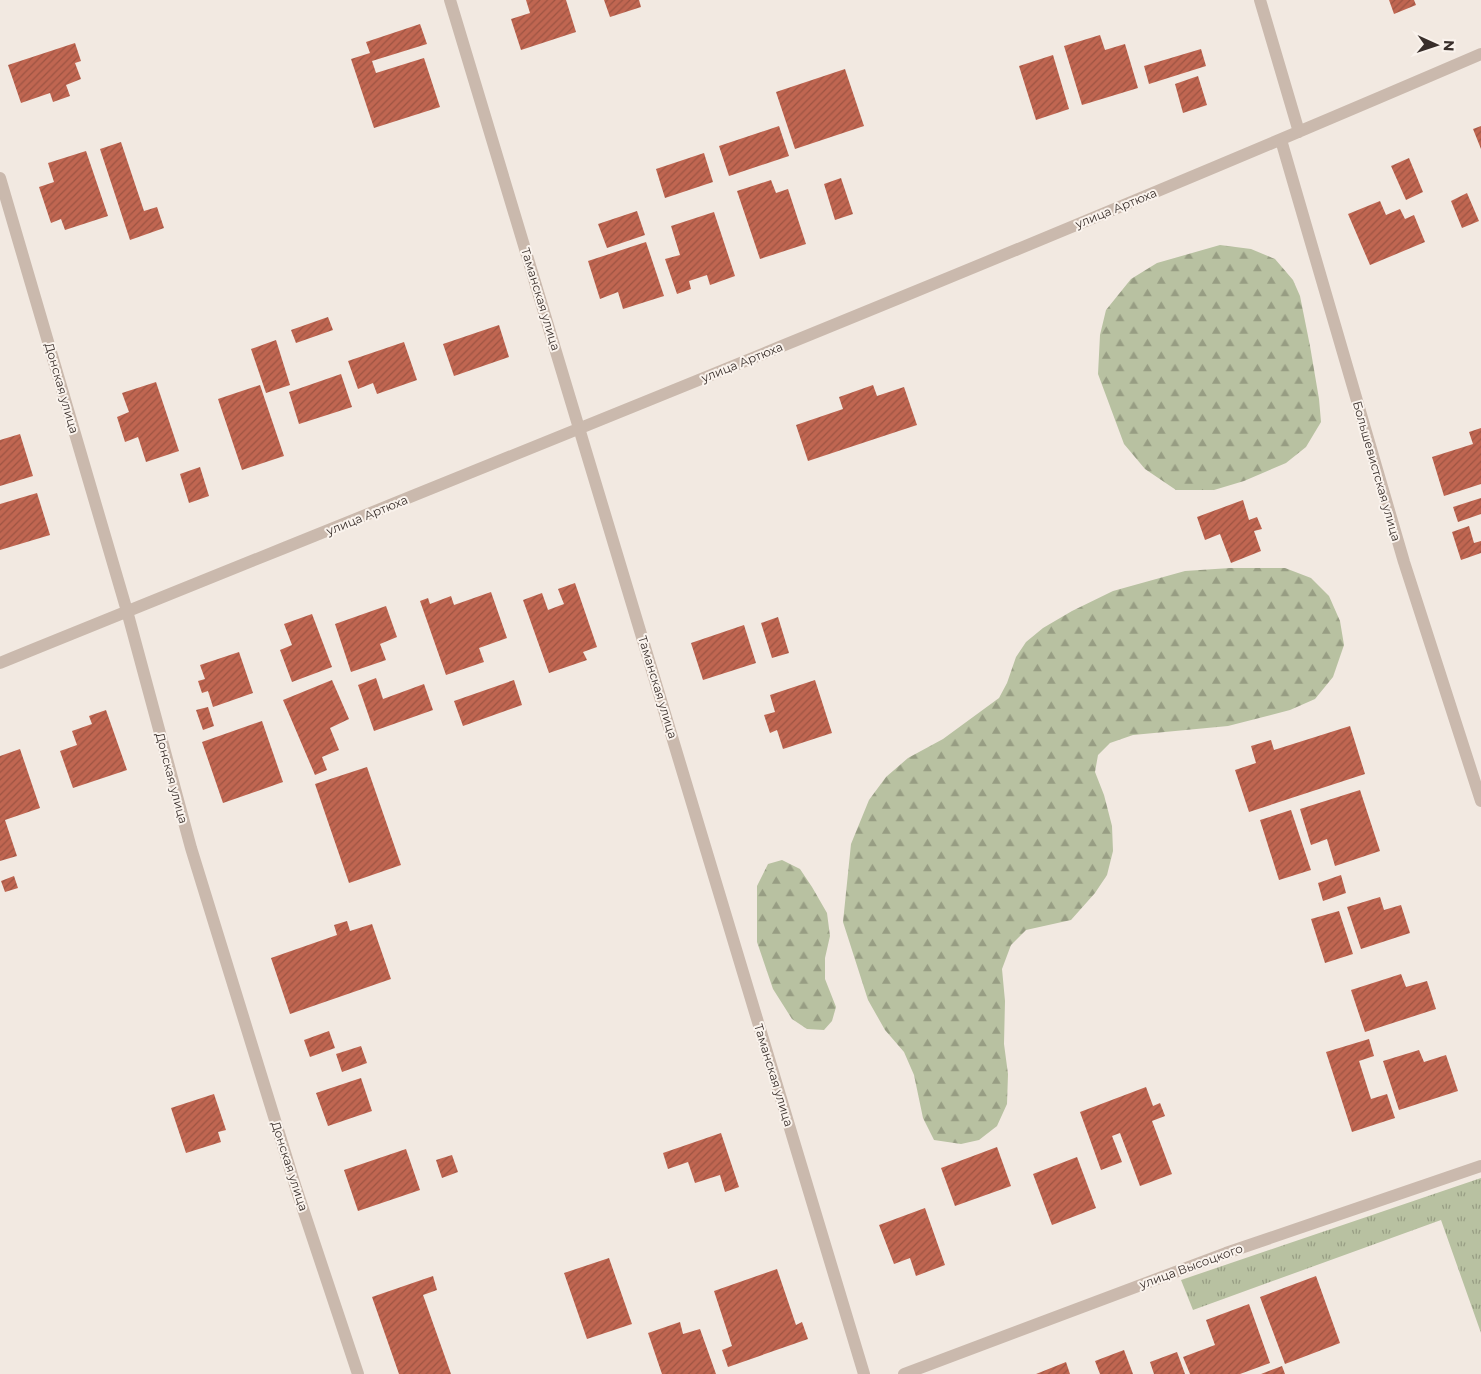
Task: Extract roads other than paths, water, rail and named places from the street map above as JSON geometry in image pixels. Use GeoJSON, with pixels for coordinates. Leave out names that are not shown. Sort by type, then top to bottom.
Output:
{"type":"FeatureCollection","features":[{"type":"Feature","properties":{"kind":"street","name":"Таманская улица"},"geometry":{"type":"LineString","coordinates":[[450,0],[864,1374]]}},
{"type":"Feature","properties":{"kind":"street"},"geometry":{"type":"LineString","coordinates":[[1260,0],[1300,132]]}},
{"type":"Feature","properties":{"kind":"street","name":"улица Артюха"},"geometry":{"type":"LineString","coordinates":[[0,663],[580,429],[1281,140],[1481,54]]}},
{"type":"Feature","properties":{"kind":"street","name":"Большевистская улица"},"geometry":{"type":"LineString","coordinates":[[1281,140],[1404,562],[1481,801]]}},
{"type":"Feature","properties":{"kind":"street","name":"Донская улица"},"geometry":{"type":"LineString","coordinates":[[0,178],[127,612],[194,857],[296,1188],[358,1374]]}},
{"type":"Feature","properties":{"kind":"street","name":"улица Высоцкого"},"geometry":{"type":"LineString","coordinates":[[904,1374],[1226,1253],[1481,1166]]}}]}
